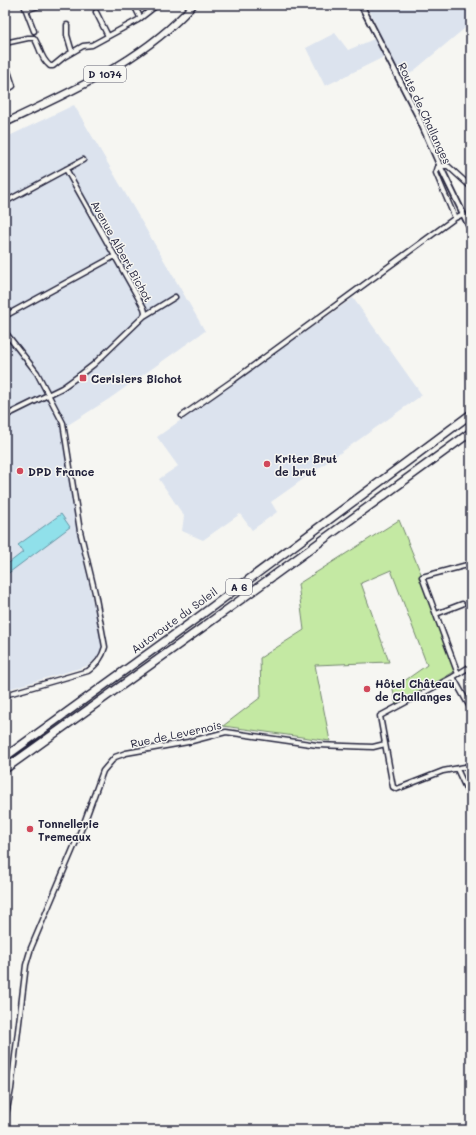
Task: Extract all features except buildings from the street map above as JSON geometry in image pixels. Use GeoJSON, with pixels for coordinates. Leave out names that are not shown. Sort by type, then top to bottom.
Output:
{"type":"FeatureCollection","features":[{"type":"Feature","properties":{"kind":"highway","name":"Autoroute du Soleil"},"geometry":{"type":"LineString","coordinates":[[5,757],[193,621],[471,414]]}},
{"type":"Feature","properties":{"kind":"highway","name":"Autoroute du Soleil"},"geometry":{"type":"LineString","coordinates":[[5,770],[471,432]]}},
{"type":"Feature","properties":{"kind":"main road","name":"D 1074"},"geometry":{"type":"LineString","coordinates":[[5,123],[125,62],[160,37],[193,5]]}},
{"type":"Feature","properties":{"kind":"street"},"geometry":{"type":"LineString","coordinates":[[24,5],[34,31]]}},
{"type":"Feature","properties":{"kind":"street"},"geometry":{"type":"LineString","coordinates":[[26,10],[41,5]]}},
{"type":"Feature","properties":{"kind":"street"},"geometry":{"type":"LineString","coordinates":[[134,5],[140,17]]}},
{"type":"Feature","properties":{"kind":"street"},"geometry":{"type":"LineString","coordinates":[[5,43],[34,38],[37,41],[39,50],[45,60],[50,66],[53,66],[60,59],[83,46],[92,45],[140,17],[157,5]]}},
{"type":"Feature","properties":{"kind":"street","name":"Route de Challanges"},"geometry":{"type":"LineString","coordinates":[[361,5],[418,116],[471,230]]}},
{"type":"Feature","properties":{"kind":"street"},"geometry":{"type":"LineString","coordinates":[[96,12],[108,36]]}},
{"type":"Feature","properties":{"kind":"street"},"geometry":{"type":"LineString","coordinates":[[67,25],[67,35],[72,52]]}},
{"type":"Feature","properties":{"kind":"street"},"geometry":{"type":"LineString","coordinates":[[5,62],[13,86],[5,91]]}},
{"type":"Feature","properties":{"kind":"street"},"geometry":{"type":"LineString","coordinates":[[5,202],[83,160]]}},
{"type":"Feature","properties":{"kind":"street"},"geometry":{"type":"LineString","coordinates":[[455,218],[436,173],[438,167],[448,166],[471,187]]}},
{"type":"Feature","properties":{"kind":"street","name":"Avenue Albert Bichot"},"geometry":{"type":"LineString","coordinates":[[5,416],[62,388],[89,368],[144,316],[145,312],[66,169]]}},
{"type":"Feature","properties":{"kind":"street"},"geometry":{"type":"LineString","coordinates":[[182,416],[455,218],[463,214]]}},
{"type":"Feature","properties":{"kind":"street"},"geometry":{"type":"LineString","coordinates":[[5,316],[115,256]]}},
{"type":"Feature","properties":{"kind":"street"},"geometry":{"type":"LineString","coordinates":[[144,316],[175,297]]}},
{"type":"Feature","properties":{"kind":"street"},"geometry":{"type":"LineString","coordinates":[[5,332],[37,373],[63,423],[66,434],[69,465],[80,531],[95,593],[105,647],[103,654],[96,664],[88,671],[5,695]]}},
{"type":"Feature","properties":{"kind":"street"},"geometry":{"type":"LineString","coordinates":[[458,674],[422,577],[471,564]]}},
{"type":"Feature","properties":{"kind":"street"},"geometry":{"type":"LineString","coordinates":[[436,614],[462,604]]}},
{"type":"Feature","properties":{"kind":"street"},"geometry":{"type":"LineString","coordinates":[[471,666],[380,716],[393,787],[397,789],[443,771],[456,769],[471,764]]}},
{"type":"Feature","properties":{"kind":"street"},"geometry":{"type":"LineString","coordinates":[[453,677],[471,709]]}},
{"type":"Feature","properties":{"kind":"street","name":"Rue de Levernois"},"geometry":{"type":"LineString","coordinates":[[5,1120],[11,1089],[26,965],[31,948],[84,823],[103,771],[115,758],[126,754],[188,742],[226,732],[317,744],[373,747],[385,744]]}},
{"type":"Feature","properties":{"kind":"street"},"geometry":{"type":"LineString","coordinates":[[456,769],[471,799]]}},
{"type":"Feature","properties":{"kind":"shaded area"},"geometry":{"type":"Polygon","coordinates":[[[367,5],[471,5],[471,23],[404,79],[398,71],[390,54],[325,86],[306,48],[335,33],[348,50],[381,36],[367,5]]]}},
{"type":"Feature","properties":{"kind":"shaded area"},"geometry":{"type":"Polygon","coordinates":[[[74,105],[205,331],[109,399],[63,428],[68,472],[83,557],[102,644],[100,654],[87,666],[5,690],[5,138],[74,105]]]}},
{"type":"Feature","properties":{"kind":"shaded area"},"geometry":{"type":"Polygon","coordinates":[[[353,298],[422,395],[271,502],[277,512],[252,530],[240,514],[203,540],[182,531],[184,516],[159,479],[178,466],[157,437],[353,298]]]}},
{"type":"Feature","properties":{"kind":"green space"},"geometry":{"type":"Polygon","coordinates":[[[399,520],[422,576],[457,670],[396,706],[393,689],[427,665],[391,570],[361,583],[389,662],[315,665],[330,741],[223,726],[261,697],[260,658],[304,630],[298,584],[399,520]]]}},
{"type":"Feature","properties":{"kind":"water"},"geometry":{"type":"Polygon","coordinates":[[[61,514],[70,527],[6,575],[5,566],[23,552],[18,545],[61,514]]]}},
{"type":"Feature","properties":{"kind":"place","name":"Cerisiers Bichot"},"geometry":{"type":"Point","coordinates":[83,378]}},
{"type":"Feature","properties":{"kind":"place","name":"Kriter Brut de brut"},"geometry":{"type":"Point","coordinates":[267,464]}},
{"type":"Feature","properties":{"kind":"place","name":"DPD France"},"geometry":{"type":"Point","coordinates":[20,471]}},
{"type":"Feature","properties":{"kind":"place","name":"Hôtel Château de Challanges"},"geometry":{"type":"Point","coordinates":[367,689]}},
{"type":"Feature","properties":{"kind":"place","name":"Tonnellerie Tremeaux"},"geometry":{"type":"Point","coordinates":[30,829]}}]}
